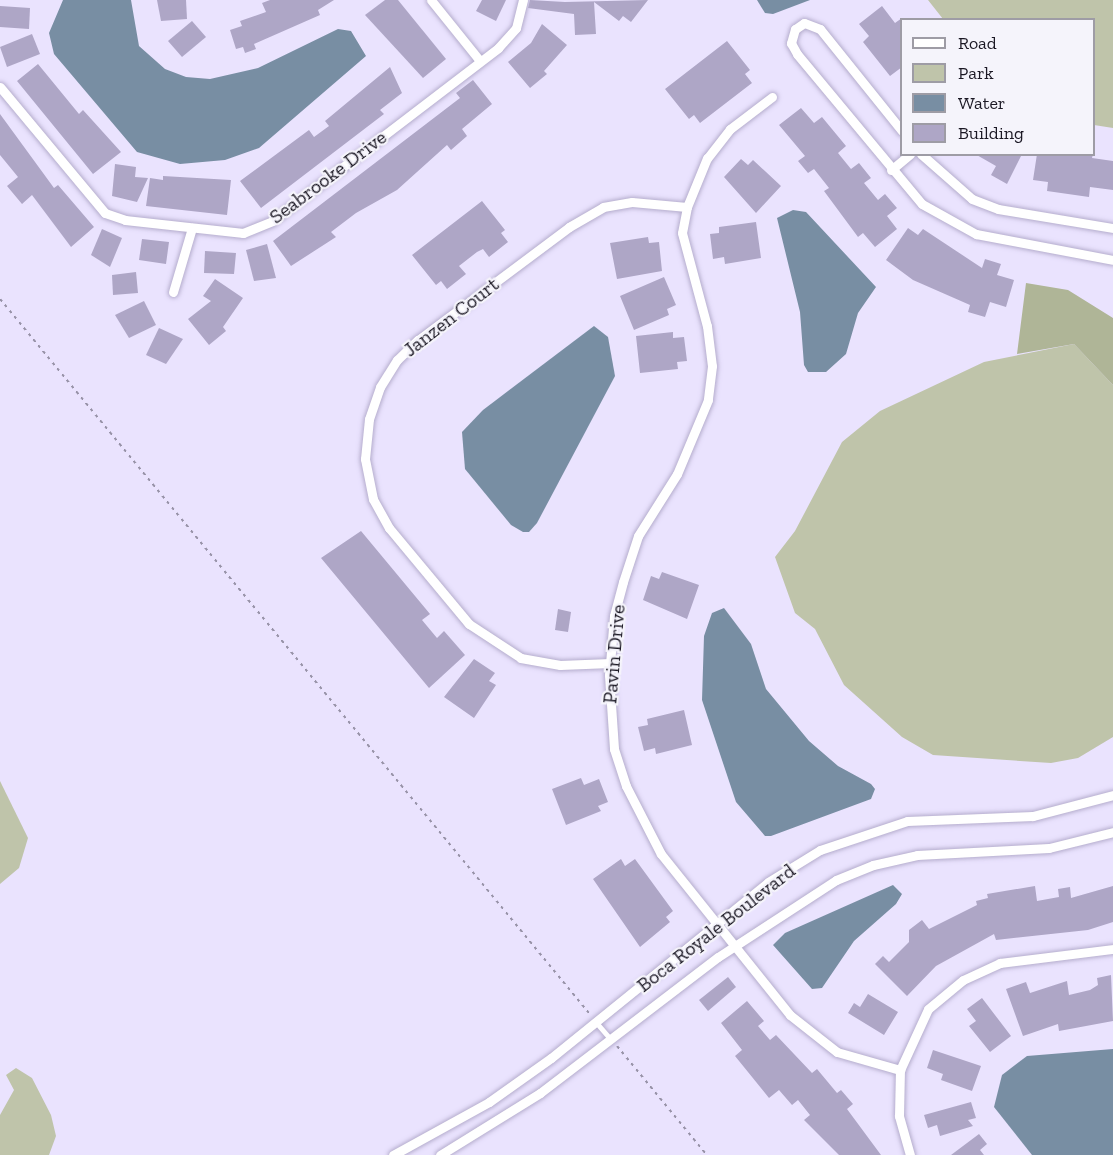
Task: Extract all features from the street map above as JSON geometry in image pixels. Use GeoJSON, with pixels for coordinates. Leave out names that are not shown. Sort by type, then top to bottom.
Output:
{"type":"FeatureCollection","features":[{"type":"Feature","properties":{"kind":"street"},"geometry":{"type":"LineString","coordinates":[[431,0],[480,61]]}},
{"type":"Feature","properties":{"kind":"street","name":"Seabrooke Drive"},"geometry":{"type":"LineString","coordinates":[[0,87],[105,213],[125,220],[235,233],[263,226],[480,61],[516,28],[523,0]]}},
{"type":"Feature","properties":{"kind":"street"},"geometry":{"type":"LineString","coordinates":[[900,129],[820,29],[804,23],[795,29],[791,43],[797,54],[891,170],[922,204],[976,234],[1113,260]]}},
{"type":"Feature","properties":{"kind":"street","name":"Pavin Drive"},"geometry":{"type":"LineString","coordinates":[[772,97],[730,129],[707,158],[687,207],[683,242],[707,326],[712,366],[708,400],[677,474],[638,536],[614,616],[608,702],[614,749],[626,786],[661,854],[813,1038],[852,1058],[900,1070]]}},
{"type":"Feature","properties":{"kind":"street"},"geometry":{"type":"LineString","coordinates":[[891,170],[908,156]]}},
{"type":"Feature","properties":{"kind":"street"},"geometry":{"type":"LineString","coordinates":[[923,156],[972,199],[998,209],[1113,228]]}},
{"type":"Feature","properties":{"kind":"street","name":"Janzen Court"},"geometry":{"type":"LineString","coordinates":[[610,663],[560,665],[521,658],[469,624],[389,528],[373,499],[365,459],[369,419],[380,387],[411,346],[569,227],[603,207],[632,202],[687,207]]}},
{"type":"Feature","properties":{"kind":"street"},"geometry":{"type":"LineString","coordinates":[[173,292],[192,228]]}},
{"type":"Feature","properties":{"kind":"street","name":"Boca Royale Boulevard"},"geometry":{"type":"LineString","coordinates":[[393,1155],[489,1102],[597,1022],[719,922],[792,866],[854,835],[933,818],[1053,813],[1113,795]]}},
{"type":"Feature","properties":{"kind":"street","name":"Boca Royale Boulevard"},"geometry":{"type":"LineString","coordinates":[[440,1155],[479,1134],[612,1040],[737,945],[816,891],[873,865],[943,851],[1049,848],[1113,832]]}},
{"type":"Feature","properties":{"kind":"street"},"geometry":{"type":"LineString","coordinates":[[910,1155],[899,1116],[900,1070],[928,1010],[963,980],[1000,963],[1113,949]]}},
{"type":"Feature","properties":{"kind":"lane"},"geometry":{"type":"LineString","coordinates":[[597,1022],[612,1040]]}},
{"type":"Feature","properties":{"kind":"path"},"geometry":{"type":"LineString","coordinates":[[0,299],[597,1022]]}},
{"type":"Feature","properties":{"kind":"path"},"geometry":{"type":"LineString","coordinates":[[612,1040],[707,1155]]}},
{"type":"Feature","properties":{"kind":"green space"},"geometry":{"type":"Polygon","coordinates":[[[928,0],[1113,0],[1113,128],[1095,125],[1095,18],[942,18],[928,0]]]}},
{"type":"Feature","properties":{"kind":"green space"},"geometry":{"type":"Polygon","coordinates":[[[1026,283],[1068,290],[1113,318],[1113,385],[1074,344],[1017,354],[1026,283]]]}},
{"type":"Feature","properties":{"kind":"green space"},"geometry":{"type":"Polygon","coordinates":[[[1074,344],[1113,385],[1113,737],[1078,758],[1051,763],[933,755],[902,737],[844,685],[815,629],[795,613],[775,557],[795,531],[842,442],[880,411],[984,362],[1074,344]]]}},
{"type":"Feature","properties":{"kind":"green space"},"geometry":{"type":"Polygon","coordinates":[[[0,781],[28,838],[19,868],[0,884],[0,781]]]}},
{"type":"Feature","properties":{"kind":"green space"},"geometry":{"type":"Polygon","coordinates":[[[16,1068],[32,1078],[51,1115],[56,1136],[49,1155],[0,1155],[0,1115],[14,1090],[6,1075],[16,1068]]]}},
{"type":"Feature","properties":{"kind":"water"},"geometry":{"type":"Polygon","coordinates":[[[63,0],[131,0],[139,46],[165,69],[186,77],[210,79],[258,68],[338,29],[351,31],[366,56],[259,148],[225,160],[180,164],[137,152],[54,54],[49,33],[63,0]]]}},
{"type":"Feature","properties":{"kind":"water"},"geometry":{"type":"Polygon","coordinates":[[[757,0],[810,0],[773,14],[765,13],[757,0]]]}},
{"type":"Feature","properties":{"kind":"water"},"geometry":{"type":"Polygon","coordinates":[[[793,210],[806,212],[876,287],[858,313],[846,354],[826,372],[808,372],[804,365],[800,312],[777,218],[793,210]]]}},
{"type":"Feature","properties":{"kind":"water"},"geometry":{"type":"Polygon","coordinates":[[[594,326],[608,337],[615,376],[537,523],[529,532],[523,532],[511,525],[465,469],[462,432],[483,410],[594,326]]]}},
{"type":"Feature","properties":{"kind":"water"},"geometry":{"type":"Polygon","coordinates":[[[724,608],[751,644],[766,689],[809,741],[838,766],[871,784],[875,789],[871,799],[771,836],[765,836],[736,802],[702,700],[704,636],[712,613],[724,608]]]}},
{"type":"Feature","properties":{"kind":"water"},"geometry":{"type":"Polygon","coordinates":[[[893,885],[902,894],[896,904],[854,941],[822,988],[812,989],[773,945],[785,933],[893,885]]]}},
{"type":"Feature","properties":{"kind":"water"},"geometry":{"type":"Polygon","coordinates":[[[1113,1049],[1113,1155],[1032,1155],[994,1107],[1002,1075],[1027,1056],[1113,1049]]]}},
{"type":"Feature","properties":{"kind":"building"},"geometry":{"type":"Polygon","coordinates":[[[157,0],[186,0],[187,19],[161,21],[157,0]]]}},
{"type":"Feature","properties":{"kind":"building"},"geometry":{"type":"Polygon","coordinates":[[[270,0],[334,0],[318,10],[320,15],[254,44],[256,49],[245,53],[243,47],[236,49],[230,30],[242,26],[240,21],[266,12],[262,3],[270,0]]]}},
{"type":"Feature","properties":{"kind":"building"},"geometry":{"type":"Polygon","coordinates":[[[385,0],[398,0],[446,59],[423,78],[365,15],[385,0]]]}},
{"type":"Feature","properties":{"kind":"building"},"geometry":{"type":"Polygon","coordinates":[[[482,0],[506,0],[496,21],[476,11],[482,0]]]}},
{"type":"Feature","properties":{"kind":"building"},"geometry":{"type":"Polygon","coordinates":[[[530,0],[565,2],[648,0],[631,22],[623,16],[619,21],[594,2],[596,34],[575,35],[574,14],[528,8],[530,0]]]}},
{"type":"Feature","properties":{"kind":"building"},"geometry":{"type":"Polygon","coordinates":[[[0,6],[30,8],[29,29],[0,27],[0,6]]]}},
{"type":"Feature","properties":{"kind":"building"},"geometry":{"type":"Polygon","coordinates":[[[882,6],[895,23],[900,19],[900,68],[890,76],[863,42],[869,36],[859,24],[882,6]]]}},
{"type":"Feature","properties":{"kind":"building"},"geometry":{"type":"Polygon","coordinates":[[[192,21],[206,37],[182,57],[168,41],[192,21]]]}},
{"type":"Feature","properties":{"kind":"building"},"geometry":{"type":"Polygon","coordinates":[[[542,24],[567,45],[544,71],[547,74],[530,88],[508,62],[531,43],[542,24]]]}},
{"type":"Feature","properties":{"kind":"building"},"geometry":{"type":"Polygon","coordinates":[[[32,34],[40,54],[7,67],[0,47],[32,34]]]}},
{"type":"Feature","properties":{"kind":"building"},"geometry":{"type":"Polygon","coordinates":[[[727,41],[750,70],[745,74],[752,83],[700,123],[694,115],[689,119],[665,89],[727,41]]]}},
{"type":"Feature","properties":{"kind":"building"},"geometry":{"type":"Polygon","coordinates":[[[38,64],[79,114],[83,110],[121,152],[93,174],[17,81],[38,64]]]}},
{"type":"Feature","properties":{"kind":"building"},"geometry":{"type":"Polygon","coordinates":[[[390,67],[402,93],[380,110],[384,114],[261,208],[240,181],[309,130],[314,137],[329,126],[325,121],[390,67]]]}},
{"type":"Feature","properties":{"kind":"building"},"geometry":{"type":"Polygon","coordinates":[[[473,80],[492,104],[462,129],[467,136],[451,150],[447,145],[397,190],[356,213],[331,232],[336,237],[291,266],[273,241],[460,98],[456,93],[473,80]]]}},
{"type":"Feature","properties":{"kind":"building"},"geometry":{"type":"Polygon","coordinates":[[[801,108],[814,123],[822,117],[846,146],[838,153],[851,169],[859,163],[871,178],[864,183],[878,200],[885,194],[897,208],[887,216],[897,229],[875,247],[863,233],[858,237],[824,191],[829,188],[814,169],[808,173],[798,161],[805,156],[779,125],[801,108]]]}},
{"type":"Feature","properties":{"kind":"building"},"geometry":{"type":"Polygon","coordinates":[[[0,114],[54,188],[58,185],[94,227],[71,247],[32,195],[22,204],[7,186],[18,177],[0,155],[0,114]]]}},
{"type":"Feature","properties":{"kind":"building"},"geometry":{"type":"Polygon","coordinates":[[[978,156],[1021,156],[1007,184],[991,175],[996,166],[978,156]]]}},
{"type":"Feature","properties":{"kind":"building"},"geometry":{"type":"Polygon","coordinates":[[[1037,156],[1092,156],[1092,158],[1113,161],[1113,190],[1090,187],[1089,197],[1047,191],[1048,182],[1033,180],[1037,156]]]}},
{"type":"Feature","properties":{"kind":"building"},"geometry":{"type":"Polygon","coordinates":[[[741,159],[748,165],[753,160],[781,186],[756,213],[724,177],[741,159]]]}},
{"type":"Feature","properties":{"kind":"building"},"geometry":{"type":"Polygon","coordinates":[[[115,164],[136,167],[135,177],[148,178],[137,202],[112,196],[115,164]]]}},
{"type":"Feature","properties":{"kind":"building"},"geometry":{"type":"Polygon","coordinates":[[[163,176],[231,180],[227,215],[146,206],[150,178],[163,180],[163,176]]]}},
{"type":"Feature","properties":{"kind":"building"},"geometry":{"type":"Polygon","coordinates":[[[482,201],[505,230],[501,233],[508,242],[489,257],[483,249],[477,252],[459,266],[466,274],[447,289],[441,281],[436,285],[412,255],[482,201]]]}},
{"type":"Feature","properties":{"kind":"building"},"geometry":{"type":"Polygon","coordinates":[[[756,222],[761,258],[725,264],[724,257],[713,259],[710,234],[719,233],[719,227],[756,222]]]}},
{"type":"Feature","properties":{"kind":"building"},"geometry":{"type":"Polygon","coordinates":[[[908,228],[918,235],[923,229],[982,268],[985,259],[1001,264],[997,275],[1014,280],[1006,307],[990,302],[985,317],[968,312],[970,305],[913,280],[886,260],[908,228]]]}},
{"type":"Feature","properties":{"kind":"building"},"geometry":{"type":"Polygon","coordinates":[[[102,229],[122,238],[110,267],[91,255],[102,229]]]}},
{"type":"Feature","properties":{"kind":"building"},"geometry":{"type":"Polygon","coordinates":[[[648,237],[649,243],[659,242],[662,271],[617,279],[610,243],[648,237]]]}},
{"type":"Feature","properties":{"kind":"building"},"geometry":{"type":"Polygon","coordinates":[[[142,239],[169,242],[166,264],[139,260],[142,239]]]}},
{"type":"Feature","properties":{"kind":"building"},"geometry":{"type":"Polygon","coordinates":[[[267,244],[276,278],[254,281],[246,250],[267,244]]]}},
{"type":"Feature","properties":{"kind":"building"},"geometry":{"type":"Polygon","coordinates":[[[205,251],[236,253],[234,274],[204,273],[205,251]]]}},
{"type":"Feature","properties":{"kind":"building"},"geometry":{"type":"Polygon","coordinates":[[[136,272],[138,293],[113,295],[112,275],[136,272]]]}},
{"type":"Feature","properties":{"kind":"building"},"geometry":{"type":"Polygon","coordinates":[[[664,277],[676,305],[667,309],[669,315],[634,330],[620,296],[664,277]]]}},
{"type":"Feature","properties":{"kind":"building"},"geometry":{"type":"Polygon","coordinates":[[[215,279],[243,298],[223,327],[226,331],[209,345],[188,319],[211,301],[203,296],[215,279]]]}},
{"type":"Feature","properties":{"kind":"building"},"geometry":{"type":"Polygon","coordinates":[[[144,301],[156,325],[129,338],[115,315],[144,301]]]}},
{"type":"Feature","properties":{"kind":"building"},"geometry":{"type":"Polygon","coordinates":[[[159,328],[183,339],[166,364],[146,355],[159,328]]]}},
{"type":"Feature","properties":{"kind":"building"},"geometry":{"type":"Polygon","coordinates":[[[673,332],[673,338],[684,337],[687,361],[677,362],[678,369],[640,373],[636,336],[673,332]]]}},
{"type":"Feature","properties":{"kind":"building"},"geometry":{"type":"Polygon","coordinates":[[[361,531],[430,614],[422,620],[437,638],[444,631],[465,655],[429,688],[321,558],[361,531]]]}},
{"type":"Feature","properties":{"kind":"building"},"geometry":{"type":"Polygon","coordinates":[[[662,572],[699,585],[687,619],[643,600],[651,576],[659,579],[662,572]]]}},
{"type":"Feature","properties":{"kind":"building"},"geometry":{"type":"Polygon","coordinates":[[[558,609],[571,612],[568,632],[555,630],[558,609]]]}},
{"type":"Feature","properties":{"kind":"building"},"geometry":{"type":"Polygon","coordinates":[[[474,659],[495,673],[489,681],[496,685],[474,718],[444,697],[474,659]]]}},
{"type":"Feature","properties":{"kind":"building"},"geometry":{"type":"Polygon","coordinates":[[[684,710],[692,745],[656,754],[655,748],[644,751],[638,727],[648,725],[647,719],[684,710]]]}},
{"type":"Feature","properties":{"kind":"building"},"geometry":{"type":"Polygon","coordinates":[[[581,778],[584,785],[599,779],[608,802],[598,806],[601,811],[566,825],[552,789],[581,778]]]}},
{"type":"Feature","properties":{"kind":"building"},"geometry":{"type":"Polygon","coordinates":[[[621,859],[625,866],[635,859],[673,911],[666,917],[670,922],[640,947],[593,879],[621,859]]]}},
{"type":"Feature","properties":{"kind":"building"},"geometry":{"type":"Polygon","coordinates":[[[1035,886],[1037,901],[1059,897],[1058,889],[1070,887],[1071,898],[1113,886],[1113,922],[1088,930],[996,940],[994,934],[936,966],[907,996],[875,964],[883,956],[889,962],[909,942],[909,930],[922,920],[929,929],[977,905],[976,901],[988,898],[987,894],[1035,886]]]}},
{"type":"Feature","properties":{"kind":"building"},"geometry":{"type":"Polygon","coordinates":[[[1111,975],[1113,1021],[1059,1031],[1058,1024],[1023,1036],[1006,989],[1026,982],[1030,993],[1067,981],[1069,995],[1090,990],[1098,985],[1097,978],[1111,975]]]}},
{"type":"Feature","properties":{"kind":"building"},"geometry":{"type":"Polygon","coordinates":[[[728,977],[736,987],[708,1011],[699,1000],[728,977]]]}},
{"type":"Feature","properties":{"kind":"building"},"geometry":{"type":"Polygon","coordinates":[[[868,994],[898,1012],[884,1035],[848,1013],[854,1003],[860,1007],[868,994]]]}},
{"type":"Feature","properties":{"kind":"building"},"geometry":{"type":"Polygon","coordinates":[[[982,998],[1011,1036],[990,1052],[969,1026],[976,1021],[967,1009],[982,998]]]}},
{"type":"Feature","properties":{"kind":"building"},"geometry":{"type":"Polygon","coordinates":[[[747,1001],[764,1021],[758,1026],[770,1040],[776,1035],[812,1073],[817,1069],[837,1093],[841,1090],[853,1104],[847,1109],[881,1155],[839,1155],[804,1120],[810,1115],[798,1100],[792,1105],[779,1090],[769,1098],[735,1056],[742,1050],[721,1023],[747,1001]]]}},
{"type":"Feature","properties":{"kind":"building"},"geometry":{"type":"Polygon","coordinates":[[[933,1050],[981,1066],[972,1091],[941,1080],[943,1074],[927,1068],[933,1050]]]}},
{"type":"Feature","properties":{"kind":"building"},"geometry":{"type":"Polygon","coordinates":[[[971,1102],[976,1118],[968,1120],[973,1126],[940,1136],[937,1125],[928,1128],[924,1115],[971,1102]]]}},
{"type":"Feature","properties":{"kind":"building"},"geometry":{"type":"Polygon","coordinates":[[[979,1134],[987,1144],[980,1150],[984,1155],[951,1155],[979,1134]]]}}]}
